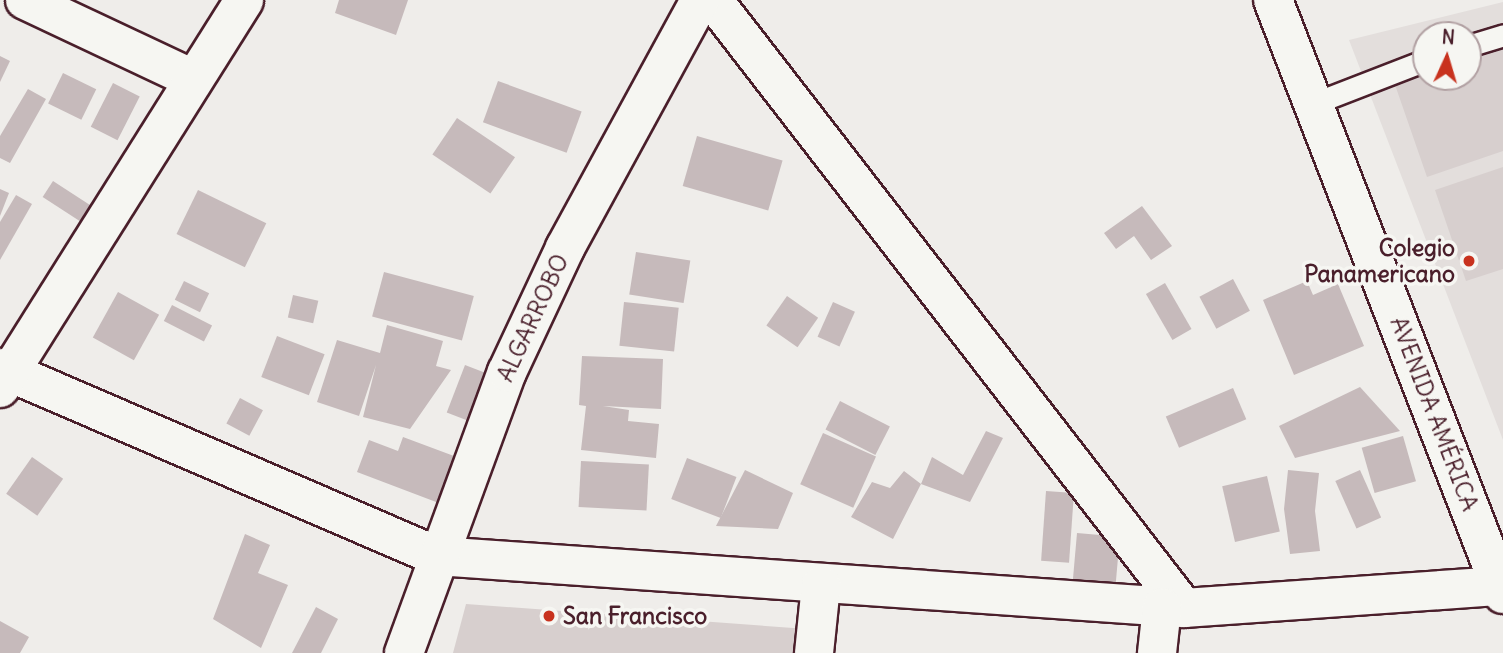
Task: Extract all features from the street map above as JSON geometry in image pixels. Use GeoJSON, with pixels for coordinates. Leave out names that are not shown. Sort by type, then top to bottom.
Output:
{"type":"FeatureCollection","features":[{"type":"Feature","properties":{"kind":"street"},"geometry":{"type":"LineString","coordinates":[[25,0],[193,79]]}},
{"type":"Feature","properties":{"kind":"street"},"geometry":{"type":"LineString","coordinates":[[244,0],[3,376],[437,556],[821,585],[1173,607],[1501,590]]}},
{"type":"Feature","properties":{"kind":"street","name":"ALGARROBO"},"geometry":{"type":"LineString","coordinates":[[404,653],[437,556],[507,372],[554,273],[700,0]]}},
{"type":"Feature","properties":{"kind":"street"},"geometry":{"type":"LineString","coordinates":[[713,0],[1173,607]]}},
{"type":"Feature","properties":{"kind":"street","name":"AVENIDA AMÉRICA"},"geometry":{"type":"LineString","coordinates":[[1273,0],[1501,590]]}},
{"type":"Feature","properties":{"kind":"street"},"geometry":{"type":"LineString","coordinates":[[814,653],[821,585]]}},
{"type":"Feature","properties":{"kind":"street"},"geometry":{"type":"LineString","coordinates":[[1157,653],[1173,607]]}},
{"type":"Feature","properties":{"kind":"lane"},"geometry":{"type":"LineString","coordinates":[[1482,42],[1503,35]]}},
{"type":"Feature","properties":{"kind":"lane"},"geometry":{"type":"LineString","coordinates":[[1315,103],[1412,65]]}},
{"type":"Feature","properties":{"kind":"shaded area","name":"Colegio Panamericano"},"geometry":{"type":"Polygon","coordinates":[[[1503,2],[1503,440],[1349,40],[1412,24],[1412,91],[1482,91],[1482,21],[1426,21],[1503,2]]]}},
{"type":"Feature","properties":{"kind":"shaded area"},"geometry":{"type":"Polygon","coordinates":[[[1503,42],[1503,151],[1427,177],[1393,79],[1412,73],[1412,91],[1482,91],[1482,49],[1503,42]]]}},
{"type":"Feature","properties":{"kind":"shaded area"},"geometry":{"type":"Polygon","coordinates":[[[1503,167],[1503,269],[1466,281],[1435,190],[1503,167]]]}},
{"type":"Feature","properties":{"kind":"shaded area","name":"San Francisco"},"geometry":{"type":"Polygon","coordinates":[[[466,604],[807,629],[804,653],[453,653],[466,604]]]}},
{"type":"Feature","properties":{"kind":"building"},"geometry":{"type":"Polygon","coordinates":[[[339,0],[408,0],[396,35],[335,13],[339,0]]]}},
{"type":"Feature","properties":{"kind":"building"},"geometry":{"type":"Polygon","coordinates":[[[0,56],[10,61],[0,82],[0,56]]]}},
{"type":"Feature","properties":{"kind":"building"},"geometry":{"type":"Polygon","coordinates":[[[63,73],[96,89],[81,120],[48,104],[63,73]]]}},
{"type":"Feature","properties":{"kind":"building"},"geometry":{"type":"Polygon","coordinates":[[[498,81],[582,111],[567,153],[483,122],[498,81]]]}},
{"type":"Feature","properties":{"kind":"building"},"geometry":{"type":"Polygon","coordinates":[[[113,83],[140,97],[117,140],[91,127],[113,83]]]}},
{"type":"Feature","properties":{"kind":"building"},"geometry":{"type":"Polygon","coordinates":[[[28,89],[46,99],[10,163],[0,158],[0,136],[28,89]]]}},
{"type":"Feature","properties":{"kind":"building"},"geometry":{"type":"Polygon","coordinates":[[[457,118],[515,157],[490,194],[432,154],[457,118]]]}},
{"type":"Feature","properties":{"kind":"building"},"geometry":{"type":"Polygon","coordinates":[[[697,136],[783,161],[768,211],[683,186],[697,136]]]}},
{"type":"Feature","properties":{"kind":"building"},"geometry":{"type":"Polygon","coordinates":[[[53,181],[100,211],[90,227],[43,197],[53,181]]]}},
{"type":"Feature","properties":{"kind":"building"},"geometry":{"type":"Polygon","coordinates":[[[0,189],[9,193],[0,216],[0,189]]]}},
{"type":"Feature","properties":{"kind":"building"},"geometry":{"type":"Polygon","coordinates":[[[198,190],[266,223],[245,267],[177,234],[198,190]]]}},
{"type":"Feature","properties":{"kind":"building"},"geometry":{"type":"Polygon","coordinates":[[[16,195],[32,204],[0,260],[0,222],[16,195]]]}},
{"type":"Feature","properties":{"kind":"building"},"geometry":{"type":"Polygon","coordinates":[[[1142,206],[1172,246],[1151,260],[1134,236],[1116,249],[1104,233],[1142,206]]]}},
{"type":"Feature","properties":{"kind":"building"},"geometry":{"type":"Polygon","coordinates":[[[636,252],[690,261],[684,303],[629,294],[636,252]]]}},
{"type":"Feature","properties":{"kind":"building"},"geometry":{"type":"Polygon","coordinates":[[[384,272],[474,296],[462,341],[372,316],[384,272]]]}},
{"type":"Feature","properties":{"kind":"building"},"geometry":{"type":"Polygon","coordinates":[[[1233,279],[1250,311],[1216,329],[1199,297],[1233,279]]]}},
{"type":"Feature","properties":{"kind":"building"},"geometry":{"type":"Polygon","coordinates":[[[184,281],[209,293],[200,312],[175,300],[184,281]]]}},
{"type":"Feature","properties":{"kind":"building"},"geometry":{"type":"Polygon","coordinates":[[[1307,281],[1313,295],[1338,284],[1364,346],[1294,375],[1263,300],[1307,281]]]}},
{"type":"Feature","properties":{"kind":"building"},"geometry":{"type":"Polygon","coordinates":[[[1165,283],[1192,329],[1172,340],[1146,294],[1165,283]]]}},
{"type":"Feature","properties":{"kind":"building"},"geometry":{"type":"Polygon","coordinates":[[[118,292],[159,315],[134,360],[93,337],[118,292]]]}},
{"type":"Feature","properties":{"kind":"building"},"geometry":{"type":"Polygon","coordinates":[[[293,295],[318,301],[313,323],[288,317],[293,295]]]}},
{"type":"Feature","properties":{"kind":"building"},"geometry":{"type":"Polygon","coordinates":[[[787,296],[818,318],[797,347],[766,325],[787,296]]]}},
{"type":"Feature","properties":{"kind":"building"},"geometry":{"type":"Polygon","coordinates":[[[624,302],[679,308],[674,352],[619,346],[624,302]]]}},
{"type":"Feature","properties":{"kind":"building"},"geometry":{"type":"Polygon","coordinates":[[[833,302],[855,312],[839,346],[818,337],[833,302]]]}},
{"type":"Feature","properties":{"kind":"building"},"geometry":{"type":"Polygon","coordinates":[[[172,305],[212,325],[204,341],[164,321],[172,305]]]}},
{"type":"Feature","properties":{"kind":"building"},"geometry":{"type":"Polygon","coordinates":[[[387,325],[443,341],[436,366],[451,370],[410,429],[363,417],[376,365],[359,416],[317,402],[337,340],[380,353],[387,325]]]}},
{"type":"Feature","properties":{"kind":"building"},"geometry":{"type":"Polygon","coordinates":[[[277,336],[325,354],[309,395],[261,377],[277,336]]]}},
{"type":"Feature","properties":{"kind":"building"},"geometry":{"type":"Polygon","coordinates":[[[582,356],[663,359],[661,409],[603,406],[629,410],[628,421],[659,424],[656,458],[581,450],[586,406],[579,405],[582,356]]]}},
{"type":"Feature","properties":{"kind":"building"},"geometry":{"type":"Polygon","coordinates":[[[465,365],[488,374],[470,422],[447,413],[465,365]]]}},
{"type":"Feature","properties":{"kind":"building"},"geometry":{"type":"Polygon","coordinates":[[[1360,387],[1400,431],[1295,458],[1279,426],[1360,387]]]}},
{"type":"Feature","properties":{"kind":"building"},"geometry":{"type":"Polygon","coordinates":[[[1233,388],[1246,419],[1179,448],[1166,417],[1233,388]]]}},
{"type":"Feature","properties":{"kind":"building"},"geometry":{"type":"Polygon","coordinates":[[[240,398],[263,410],[249,436],[226,424],[240,398]]]}},
{"type":"Feature","properties":{"kind":"building"},"geometry":{"type":"Polygon","coordinates":[[[840,401],[890,426],[875,455],[825,430],[840,401]]]}},
{"type":"Feature","properties":{"kind":"building"},"geometry":{"type":"Polygon","coordinates":[[[986,431],[1003,438],[970,502],[921,484],[932,457],[963,475],[986,431]]]}},
{"type":"Feature","properties":{"kind":"building"},"geometry":{"type":"Polygon","coordinates":[[[823,433],[876,457],[853,508],[800,484],[823,433]]]}},
{"type":"Feature","properties":{"kind":"building"},"geometry":{"type":"Polygon","coordinates":[[[1403,436],[1416,481],[1375,493],[1362,448],[1403,436]]]}},
{"type":"Feature","properties":{"kind":"building"},"geometry":{"type":"Polygon","coordinates":[[[403,437],[462,459],[444,505],[357,472],[369,440],[398,451],[403,437]]]}},
{"type":"Feature","properties":{"kind":"building"},"geometry":{"type":"Polygon","coordinates":[[[32,457],[63,479],[37,516],[6,494],[32,457]]]}},
{"type":"Feature","properties":{"kind":"building"},"geometry":{"type":"Polygon","coordinates":[[[687,458],[736,477],[721,518],[671,499],[687,458]]]}},
{"type":"Feature","properties":{"kind":"building"},"geometry":{"type":"Polygon","coordinates":[[[581,461],[649,465],[646,510],[579,507],[581,461]]]}},
{"type":"Feature","properties":{"kind":"building"},"geometry":{"type":"Polygon","coordinates":[[[745,470],[793,493],[778,529],[716,526],[745,470]]]}},
{"type":"Feature","properties":{"kind":"building"},"geometry":{"type":"Polygon","coordinates":[[[1288,470],[1319,473],[1315,511],[1320,551],[1290,554],[1284,509],[1288,470]]]}},
{"type":"Feature","properties":{"kind":"building"},"geometry":{"type":"Polygon","coordinates":[[[1360,470],[1381,518],[1356,528],[1335,481],[1360,470]]]}},
{"type":"Feature","properties":{"kind":"building"},"geometry":{"type":"Polygon","coordinates":[[[904,471],[921,484],[893,539],[851,517],[872,482],[890,488],[904,471]]]}},
{"type":"Feature","properties":{"kind":"building"},"geometry":{"type":"Polygon","coordinates":[[[1267,476],[1280,532],[1235,542],[1222,486],[1267,476]]]}},
{"type":"Feature","properties":{"kind":"building"},"geometry":{"type":"Polygon","coordinates":[[[1046,491],[1074,493],[1069,563],[1041,561],[1046,491]]]}},
{"type":"Feature","properties":{"kind":"building"},"geometry":{"type":"Polygon","coordinates":[[[1077,533],[1120,537],[1115,589],[1072,585],[1077,533]]]}},
{"type":"Feature","properties":{"kind":"building"},"geometry":{"type":"Polygon","coordinates":[[[245,534],[270,545],[258,573],[288,585],[261,648],[213,619],[245,534]]]}},
{"type":"Feature","properties":{"kind":"building"},"geometry":{"type":"Polygon","coordinates":[[[316,607],[338,619],[321,653],[292,653],[316,607]]]}},
{"type":"Feature","properties":{"kind":"building"},"geometry":{"type":"Polygon","coordinates":[[[0,621],[29,637],[20,653],[0,653],[0,621]]]}},
{"type":"Feature","properties":{"kind":"place","name":"Colegio Panamericano"},"geometry":{"type":"Point","coordinates":[1469,261]}},
{"type":"Feature","properties":{"kind":"place","name":"San Francisco"},"geometry":{"type":"Point","coordinates":[549,616]}}]}
